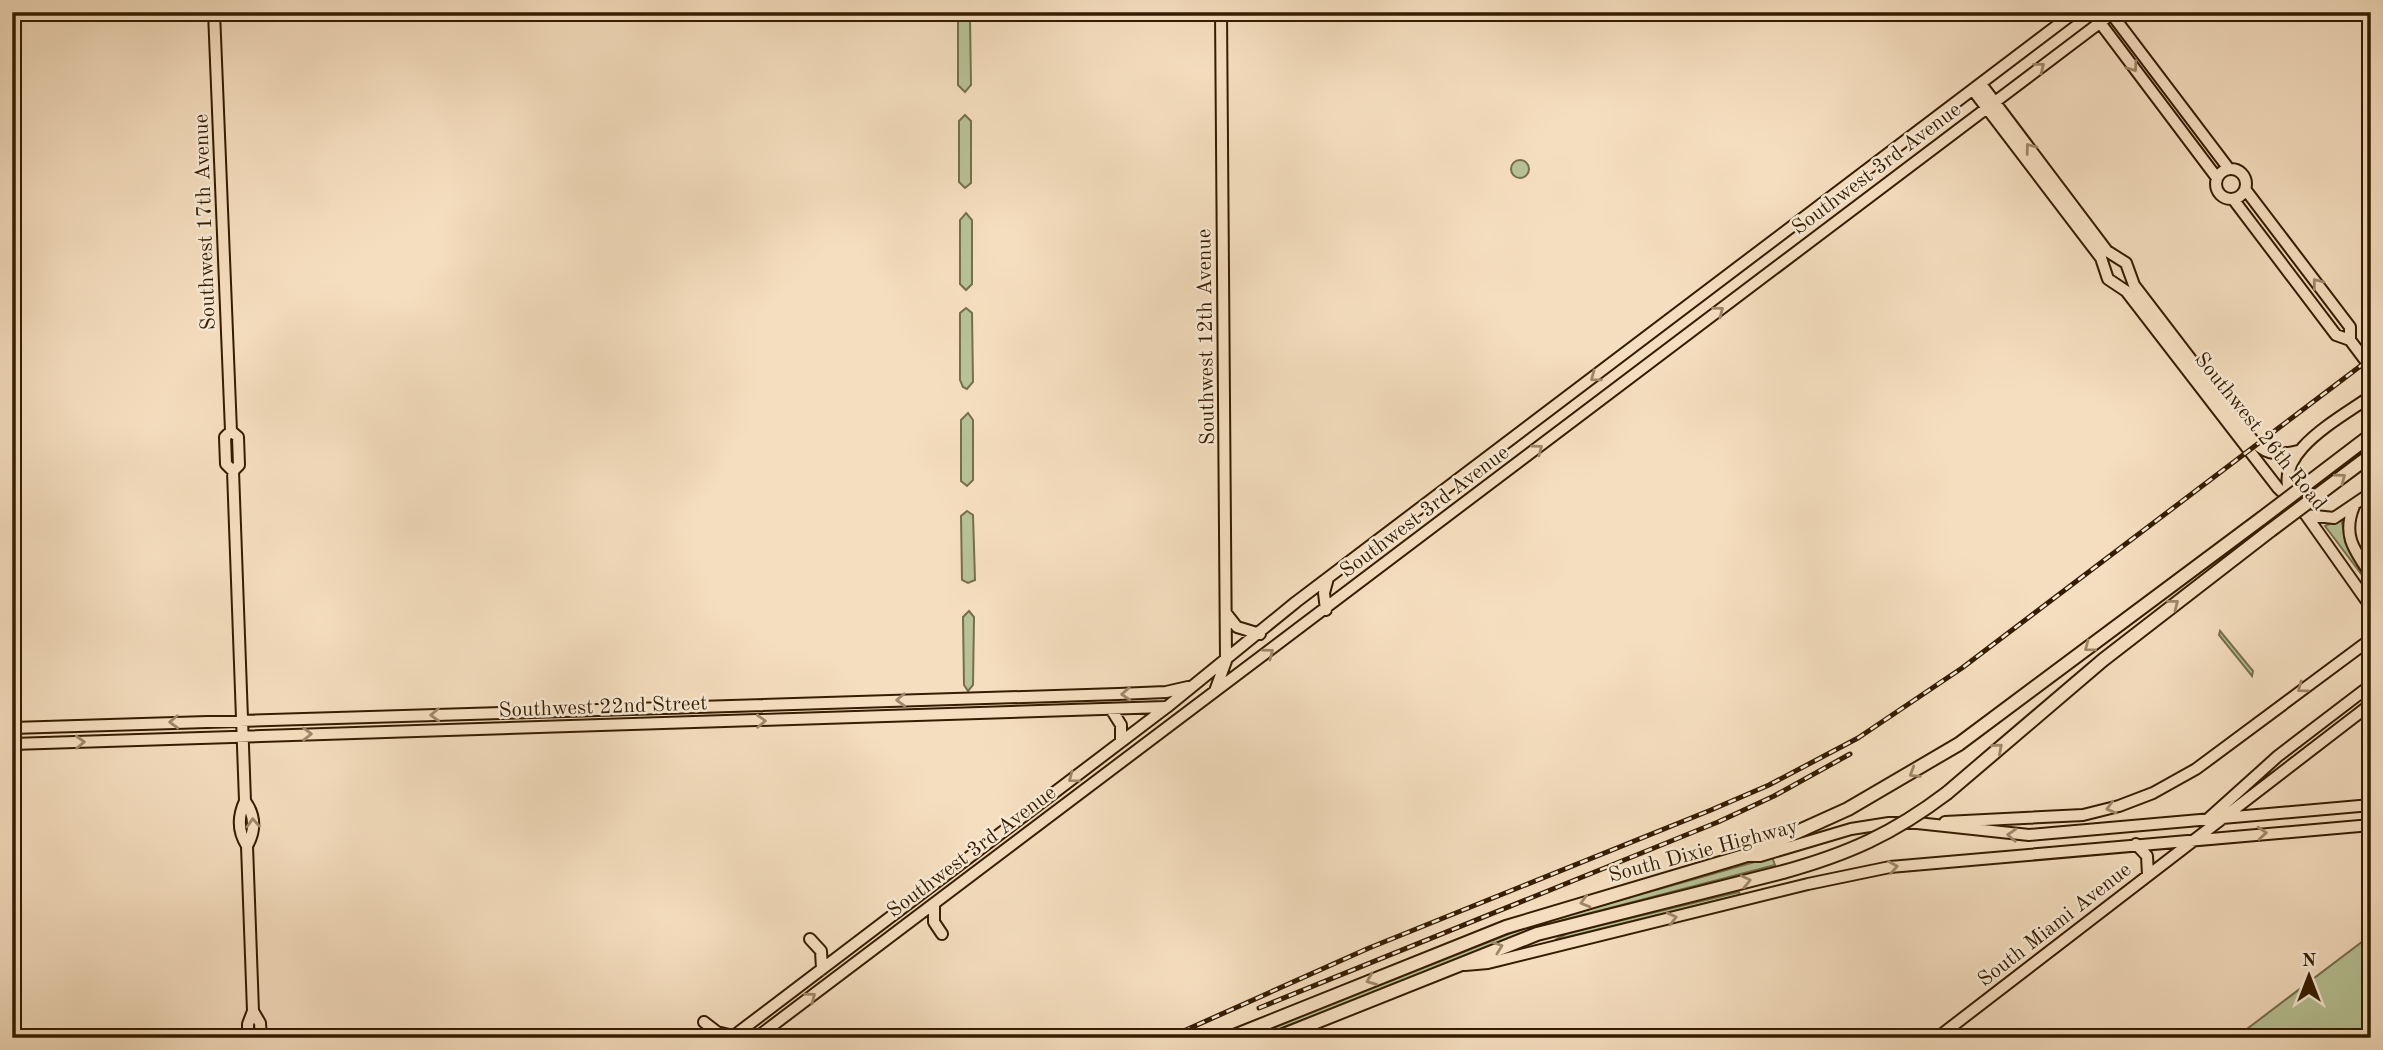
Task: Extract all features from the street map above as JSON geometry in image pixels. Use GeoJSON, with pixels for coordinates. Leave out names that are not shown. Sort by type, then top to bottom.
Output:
{"type":"FeatureCollection","features":[{"type":"Feature","properties":{"kind":"highway"},"geometry":{"type":"LineString","coordinates":[[1744,856],[1848,809],[1935,759],[2371,435]]}},
{"type":"Feature","properties":{"kind":"highway"},"geometry":{"type":"LineString","coordinates":[[1276,1038],[1462,966],[1485,952],[1553,928],[1783,872],[1870,843],[1911,820],[1947,793],[2103,660],[2371,455]]}},
{"type":"Feature","properties":{"kind":"highway","name":"South Dixie Highway"},"geometry":{"type":"LineString","coordinates":[[1229,1038],[1507,927],[1744,856]]}},
{"type":"Feature","properties":{"kind":"main road","name":"Southwest 17th Avenue"},"geometry":{"type":"LineString","coordinates":[[215,12],[231,431],[225,437],[226,460],[233,471],[245,801],[240,811],[241,836],[247,846],[253,1012],[248,1024],[248,1038]]}},
{"type":"Feature","properties":{"kind":"main road","name":"Southwest 12th Avenue"},"geometry":{"type":"LineString","coordinates":[[1221,12],[1226,661]]}},
{"type":"Feature","properties":{"kind":"main road","name":"Southwest 3rd Avenue"},"geometry":{"type":"LineString","coordinates":[[732,1037],[1167,708],[1328,578],[2075,12]]}},
{"type":"Feature","properties":{"kind":"main road"},"geometry":{"type":"LineString","coordinates":[[2092,12],[2217,178],[2219,193],[2232,199],[2336,335],[2350,340],[2371,368]]}},
{"type":"Feature","properties":{"kind":"main road"},"geometry":{"type":"LineString","coordinates":[[2112,13],[2229,169],[2244,176],[2245,189],[2350,327],[2350,340]]}},
{"type":"Feature","properties":{"kind":"main road","name":"Southwest 3rd Avenue"},"geometry":{"type":"LineString","coordinates":[[756,1038],[1326,610],[2112,13]]}},
{"type":"Feature","properties":{"kind":"main road"},"geometry":{"type":"LineString","coordinates":[[1977,87],[2105,268],[2108,279],[2117,283],[2129,274],[2126,263],[2107,251],[1990,105]]}},
{"type":"Feature","properties":{"kind":"main road"},"geometry":{"type":"LineString","coordinates":[[2217,178],[2229,169]]}},
{"type":"Feature","properties":{"kind":"main road"},"geometry":{"type":"LineString","coordinates":[[2232,199],[2245,189]]}},
{"type":"Feature","properties":{"kind":"main road"},"geometry":{"type":"LineString","coordinates":[[2105,268],[2111,260],[2118,258]]}},
{"type":"Feature","properties":{"kind":"main road","name":"Southwest 26th Road"},"geometry":{"type":"LineString","coordinates":[[2129,274],[2255,443],[2262,450],[2276,454],[2298,451]]}},
{"type":"Feature","properties":{"kind":"main road","name":"Southwest 26th Road"},"geometry":{"type":"LineString","coordinates":[[2117,283],[2278,488],[2294,500],[2306,515],[2371,607]]}},
{"type":"Feature","properties":{"kind":"main road"},"geometry":{"type":"LineString","coordinates":[[2294,500],[2287,475],[2291,460],[2298,451],[2371,396]]}},
{"type":"Feature","properties":{"kind":"main road"},"geometry":{"type":"LineString","coordinates":[[2306,515],[2329,519],[2354,506],[2371,493]]}},
{"type":"Feature","properties":{"kind":"main road","name":"Southwest 26th Road"},"geometry":{"type":"LineString","coordinates":[[2354,506],[2348,523],[2348,538],[2371,575]]}},
{"type":"Feature","properties":{"kind":"main road"},"geometry":{"type":"LineString","coordinates":[[1326,610],[1324,593],[1328,578]]}},
{"type":"Feature","properties":{"kind":"main road"},"geometry":{"type":"LineString","coordinates":[[1226,613],[1237,627],[1260,634]]}},
{"type":"Feature","properties":{"kind":"main road"},"geometry":{"type":"LineString","coordinates":[[1924,824],[2082,815],[2137,800],[2189,773],[2357,646],[2371,639]]}},
{"type":"Feature","properties":{"kind":"main road"},"geometry":{"type":"LineString","coordinates":[[1214,694],[1226,661]]}},
{"type":"Feature","properties":{"kind":"main road","name":"Southwest 22nd Street"},"geometry":{"type":"LineString","coordinates":[[12,728],[1118,694],[1166,692],[1194,685]]}},
{"type":"Feature","properties":{"kind":"main road","name":"South Miami Avenue"},"geometry":{"type":"LineString","coordinates":[[2194,839],[2208,818],[2278,756],[2370,685]]}},
{"type":"Feature","properties":{"kind":"main road","name":"South Miami Avenue"},"geometry":{"type":"LineString","coordinates":[[1937,1038],[2371,704]]}},
{"type":"Feature","properties":{"kind":"main road","name":"Southwest 22nd Street"},"geometry":{"type":"LineString","coordinates":[[12,744],[1196,705]]}},
{"type":"Feature","properties":{"kind":"main road"},"geometry":{"type":"LineString","coordinates":[[1111,709],[1121,725],[1121,742]]}},
{"type":"Feature","properties":{"kind":"main road"},"geometry":{"type":"LineString","coordinates":[[2260,791],[2256,803],[2263,814]]}},
{"type":"Feature","properties":{"kind":"main road","name":"South Dixie Highway"},"geometry":{"type":"LineString","coordinates":[[1744,856],[1760,856],[1862,826],[1924,824],[2029,835],[2371,805]]}},
{"type":"Feature","properties":{"kind":"main road"},"geometry":{"type":"LineString","coordinates":[[1462,966],[1488,963],[1874,870],[2136,844],[2371,825]]}},
{"type":"Feature","properties":{"kind":"main road"},"geometry":{"type":"LineString","coordinates":[[2136,844],[2147,856],[2148,875]]}},
{"type":"Feature","properties":{"kind":"main road"},"geometry":{"type":"LineString","coordinates":[[934,904],[934,922],[942,934]]}},
{"type":"Feature","properties":{"kind":"main road"},"geometry":{"type":"LineString","coordinates":[[810,939],[821,951],[822,969]]}},
{"type":"Feature","properties":{"kind":"main road","name":"Southwest 17th Avenue"},"geometry":{"type":"LineString","coordinates":[[253,1012],[260,1023],[261,1038]]}},
{"type":"Feature","properties":{"kind":"main road"},"geometry":{"type":"LineString","coordinates":[[704,1022],[717,1032],[732,1037]]}},
{"type":"Feature","properties":{"kind":"green space"},"geometry":{"type":"Polygon","coordinates":[[[965,14],[970,18],[971,85],[965,92],[958,85],[958,18],[965,14]]]}},
{"type":"Feature","properties":{"kind":"green space"},"geometry":{"type":"Polygon","coordinates":[[[965,115],[971,121],[971,183],[965,188],[959,182],[959,121],[965,115]]]}},
{"type":"Feature","properties":{"kind":"green space"},"geometry":{"type":"Polygon","coordinates":[[[1520,160],[1526,163],[1529,169],[1526,175],[1520,178],[1514,175],[1511,169],[1514,163],[1520,160]]]}},
{"type":"Feature","properties":{"kind":"green space"},"geometry":{"type":"Polygon","coordinates":[[[966,213],[972,220],[972,284],[966,290],[960,284],[960,220],[966,213]]]}},
{"type":"Feature","properties":{"kind":"green space"},"geometry":{"type":"Polygon","coordinates":[[[966,308],[972,313],[973,382],[967,389],[960,380],[960,313],[966,308]]]}},
{"type":"Feature","properties":{"kind":"green space"},"geometry":{"type":"Polygon","coordinates":[[[968,413],[973,420],[973,480],[967,486],[961,481],[961,420],[968,413]]]}},
{"type":"Feature","properties":{"kind":"green space"},"geometry":{"type":"Polygon","coordinates":[[[967,511],[973,515],[975,580],[968,583],[962,580],[961,516],[967,511]]]}},
{"type":"Feature","properties":{"kind":"green space"},"geometry":{"type":"Polygon","coordinates":[[[2338,520],[2342,522],[2345,542],[2371,587],[2325,526],[2338,520]]]}},
{"type":"Feature","properties":{"kind":"green space"},"geometry":{"type":"Polygon","coordinates":[[[969,611],[974,617],[973,685],[968,691],[964,685],[963,617],[969,611]]]}},
{"type":"Feature","properties":{"kind":"green space"},"geometry":{"type":"Polygon","coordinates":[[[2220,631],[2253,671],[2252,676],[2219,635],[2220,631]]]}},
{"type":"Feature","properties":{"kind":"green space"},"geometry":{"type":"Polygon","coordinates":[[[1772,857],[1775,865],[1545,925],[1257,1038],[1246,1038],[1529,926],[1772,857]]]}},
{"type":"Feature","properties":{"kind":"green space"},"geometry":{"type":"Polygon","coordinates":[[[1739,892],[1740,895],[1555,940],[1568,933],[1739,892]]]}},
{"type":"Feature","properties":{"kind":"green space"},"geometry":{"type":"Polygon","coordinates":[[[2371,935],[2371,1038],[2235,1038],[2371,935]]]}},
{"type":"Feature","properties":{"kind":"railway"},"geometry":{"type":"LineString","coordinates":[[1168,1038],[1369,948],[1769,785],[1858,738],[1962,668],[2371,358]]}},
{"type":"Feature","properties":{"kind":"railway"},"geometry":{"type":"LineString","coordinates":[[1259,1008],[1718,822],[1774,796],[1850,754]]}}]}
